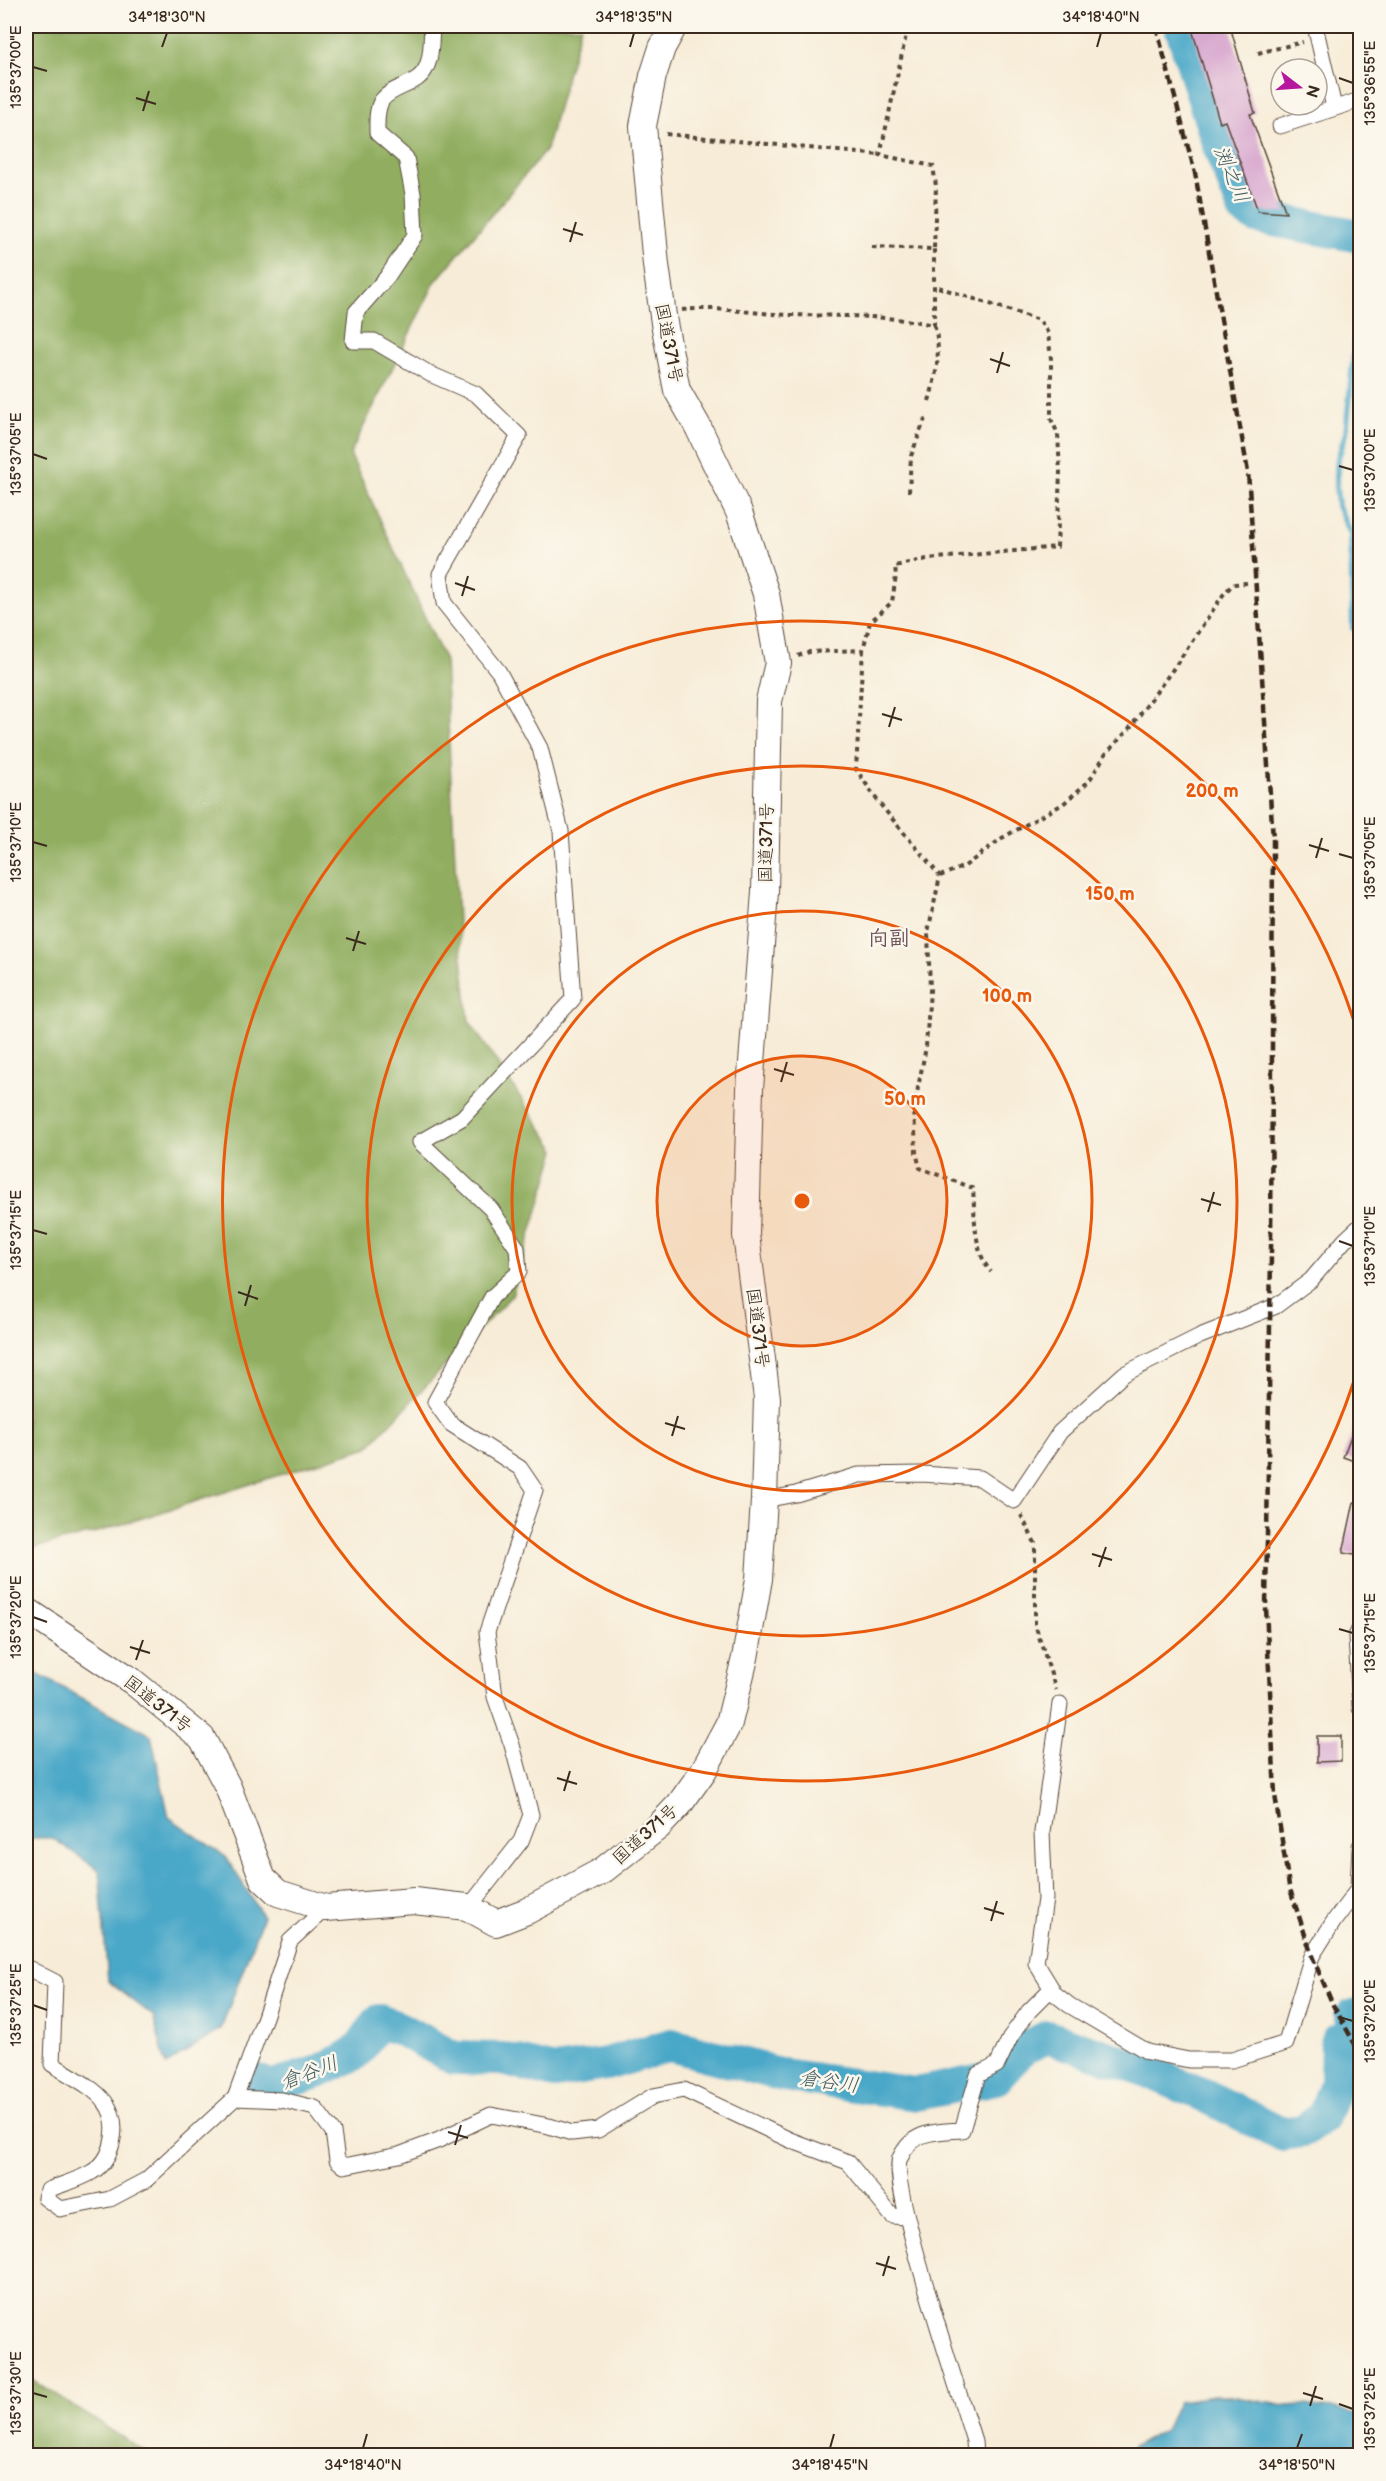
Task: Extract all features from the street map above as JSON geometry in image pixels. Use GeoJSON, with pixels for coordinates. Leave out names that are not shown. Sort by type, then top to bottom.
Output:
{"type":"FeatureCollection","features":[{"type":"Feature","properties":{"kind":"highway","name":"国道371号"},"geometry":{"type":"LineString","coordinates":[[26,1610],[132,1682],[202,1738],[228,1787],[263,1879],[278,1893],[327,1908],[414,1901],[467,1907],[496,1923],[527,1911],[602,1871],[658,1827],[679,1804],[704,1770],[729,1723],[745,1658],[759,1579],[764,1500],[767,1398],[746,1235],[750,1089],[765,892],[769,701],[778,663],[766,594],[739,512],[697,425],[677,390],[662,312],[654,254],[643,126],[648,95],[662,48],[674,26]]}},
{"type":"Feature","properties":{"kind":"street"},"geometry":{"type":"LineString","coordinates":[[432,26],[428,64],[414,83],[392,92],[381,100],[377,115],[377,133],[406,158],[413,194],[415,235],[387,277],[356,312],[353,341],[374,340],[430,374],[476,394],[519,436],[440,574],[444,603],[499,672],[540,748],[561,831],[573,999],[462,1118],[420,1142],[491,1209],[517,1248],[519,1272],[492,1297],[435,1402],[451,1424],[520,1468],[535,1490],[487,1632],[495,1697],[512,1745],[531,1815],[521,1841],[467,1907]]}},
{"type":"Feature","properties":{"kind":"street"},"geometry":{"type":"LineString","coordinates":[[1317,32],[1334,107]]}},
{"type":"Feature","properties":{"kind":"street"},"geometry":{"type":"LineString","coordinates":[[1280,126],[1360,100]]}},
{"type":"Feature","properties":{"kind":"street"},"geometry":{"type":"LineString","coordinates":[[764,1500],[796,1494],[859,1475],[922,1474],[980,1478],[1014,1501],[1060,1432],[1125,1374],[1200,1336],[1276,1306],[1311,1280],[1345,1239],[1360,1228]]}},
{"type":"Feature","properties":{"kind":"street"},"geometry":{"type":"LineString","coordinates":[[1360,1628],[1356,1636],[1360,1708]]}},
{"type":"Feature","properties":{"kind":"street"},"geometry":{"type":"LineString","coordinates":[[1060,1704],[1042,1832],[1045,1899],[1036,1963],[1051,1989],[1069,2005],[1148,2052],[1189,2060],[1232,2060],[1286,2043],[1312,1956],[1334,1921],[1359,1889],[1360,1846]]}},
{"type":"Feature","properties":{"kind":"street"},"geometry":{"type":"LineString","coordinates":[[26,1967],[55,1982],[52,2064],[98,2093],[113,2113],[114,2134],[108,2157],[94,2172],[48,2190],[45,2198],[60,2209],[110,2199],[146,2180],[235,2098],[265,2018],[290,1941],[327,1908]]}},
{"type":"Feature","properties":{"kind":"street"},"geometry":{"type":"LineString","coordinates":[[975,2456],[974,2441],[906,2217],[898,2161],[908,2145],[922,2134],[962,2130],[978,2075],[997,2065],[1011,2036],[1029,2011],[1051,1989]]}},
{"type":"Feature","properties":{"kind":"street"},"geometry":{"type":"LineString","coordinates":[[235,2098],[282,2100],[315,2108],[333,2132],[338,2160],[344,2166],[399,2155],[440,2140],[491,2115],[549,2126],[572,2133],[598,2130],[653,2096],[684,2090],[790,2140],[848,2162],[892,2216],[906,2217]]}},
{"type":"Feature","properties":{"kind":"path"},"geometry":{"type":"LineString","coordinates":[[880,155],[908,26]]}},
{"type":"Feature","properties":{"kind":"path"},"geometry":{"type":"LineString","coordinates":[[1258,53],[1317,32]]}},
{"type":"Feature","properties":{"kind":"path"},"geometry":{"type":"LineString","coordinates":[[644,132],[880,155],[933,166],[936,186],[934,325],[937,334],[937,354],[936,378],[929,401]]}},
{"type":"Feature","properties":{"kind":"path"},"geometry":{"type":"LineString","coordinates":[[872,246],[934,249]]}},
{"type":"Feature","properties":{"kind":"path"},"geometry":{"type":"LineString","coordinates":[[936,286],[1039,320],[1048,333],[1051,359],[1051,419],[1058,434],[1060,472],[1057,548],[927,559],[895,566],[896,576],[892,602],[870,622],[863,650],[856,769],[879,803],[940,876]]}},
{"type":"Feature","properties":{"kind":"path"},"geometry":{"type":"LineString","coordinates":[[662,312],[698,308],[734,309],[791,315],[903,318],[934,325]]}},
{"type":"Feature","properties":{"kind":"path"},"geometry":{"type":"LineString","coordinates":[[909,492],[911,456],[927,416]]}},
{"type":"Feature","properties":{"kind":"path"},"geometry":{"type":"LineString","coordinates":[[940,876],[965,866],[1002,838],[1063,804],[1089,781],[1105,755],[1131,728],[1223,595],[1233,584],[1247,583]]}},
{"type":"Feature","properties":{"kind":"path"},"geometry":{"type":"LineString","coordinates":[[778,663],[809,652],[863,650]]}},
{"type":"Feature","properties":{"kind":"path"},"geometry":{"type":"LineString","coordinates":[[940,876],[928,932],[930,990],[926,1047],[914,1108],[916,1152],[920,1168],[973,1188],[977,1239],[984,1264],[991,1272]]}},
{"type":"Feature","properties":{"kind":"path"},"geometry":{"type":"LineString","coordinates":[[1014,1501],[1035,1543],[1035,1624],[1060,1704]]}},
{"type":"Feature","properties":{"kind":"green space"},"geometry":{"type":"Polygon","coordinates":[[[26,26],[581,26],[546,150],[435,282],[350,454],[445,661],[458,922],[469,1021],[556,1150],[512,1295],[368,1447],[101,1531],[26,1550],[26,26]]]}},
{"type":"Feature","properties":{"kind":"green space"},"geometry":{"type":"Polygon","coordinates":[[[26,2376],[150,2455],[26,2455],[26,2376]]]}},
{"type":"Feature","properties":{"kind":"water"},"geometry":{"type":"Polygon","coordinates":[[[26,1668],[151,1735],[169,1817],[226,1857],[263,1916],[221,2029],[166,2065],[153,2016],[108,1981],[99,1870],[52,1838],[26,1838],[26,1668]]]}},
{"type":"Feature","properties":{"kind":"water"},"geometry":{"type":"Polygon","coordinates":[[[1232,2396],[1285,2406],[1304,2405],[1331,2408],[1360,2415],[1360,2455],[1128,2455],[1133,2447],[1165,2430],[1179,2401],[1232,2396]]]}},
{"type":"Feature","properties":{"kind":"building"},"geometry":{"type":"Polygon","coordinates":[[[1191,26],[1230,26],[1255,113],[1250,114],[1286,213],[1258,211],[1225,121],[1220,123],[1191,26]]]}},
{"type":"Feature","properties":{"kind":"building"},"geometry":{"type":"Polygon","coordinates":[[[1359,1415],[1360,1454],[1357,1462],[1343,1457],[1359,1415]]]}},
{"type":"Feature","properties":{"kind":"building"},"geometry":{"type":"Polygon","coordinates":[[[1354,1502],[1360,1503],[1360,1556],[1343,1553],[1354,1502]]]}},
{"type":"Feature","properties":{"kind":"building"},"geometry":{"type":"Polygon","coordinates":[[[1317,1736],[1341,1736],[1341,1761],[1317,1762],[1317,1736]]]}},
{"type":"Feature","properties":{"kind":"waterway","name":"渕之川"},"geometry":{"type":"LineString","coordinates":[[1181,26],[1219,146],[1244,209],[1257,217],[1360,236]]}},
{"type":"Feature","properties":{"kind":"waterway"},"geometry":{"type":"LineString","coordinates":[[1353,628],[1351,534],[1338,506],[1336,485],[1338,458],[1346,433],[1360,291]]}},
{"type":"Feature","properties":{"kind":"waterway","name":"倉谷川"},"geometry":{"type":"LineString","coordinates":[[1351,2017],[1360,2014]]}},
{"type":"Feature","properties":{"kind":"waterway","name":"倉谷川"},"geometry":{"type":"LineString","coordinates":[[254,2079],[270,2087],[318,2072],[356,2053],[379,2021],[400,2029],[454,2058],[502,2059],[555,2072],[606,2064],[671,2045],[783,2075],[916,2094],[996,2078],[1023,2048],[1048,2037],[1140,2068],[1204,2095],[1281,2134],[1303,2131],[1323,2117],[1336,2084],[1337,2040]]}},
{"type":"Feature","properties":{"kind":"railway"},"geometry":{"type":"LineString","coordinates":[[1156,26],[1195,173],[1248,472],[1273,839],[1266,1607],[1275,1795],[1289,1886],[1312,1956],[1333,2005],[1360,2053]]}},
{"type":"Feature","properties":{"kind":"district","name":"向副"},"geometry":{"type":"Point","coordinates":[889,938]}}]}
